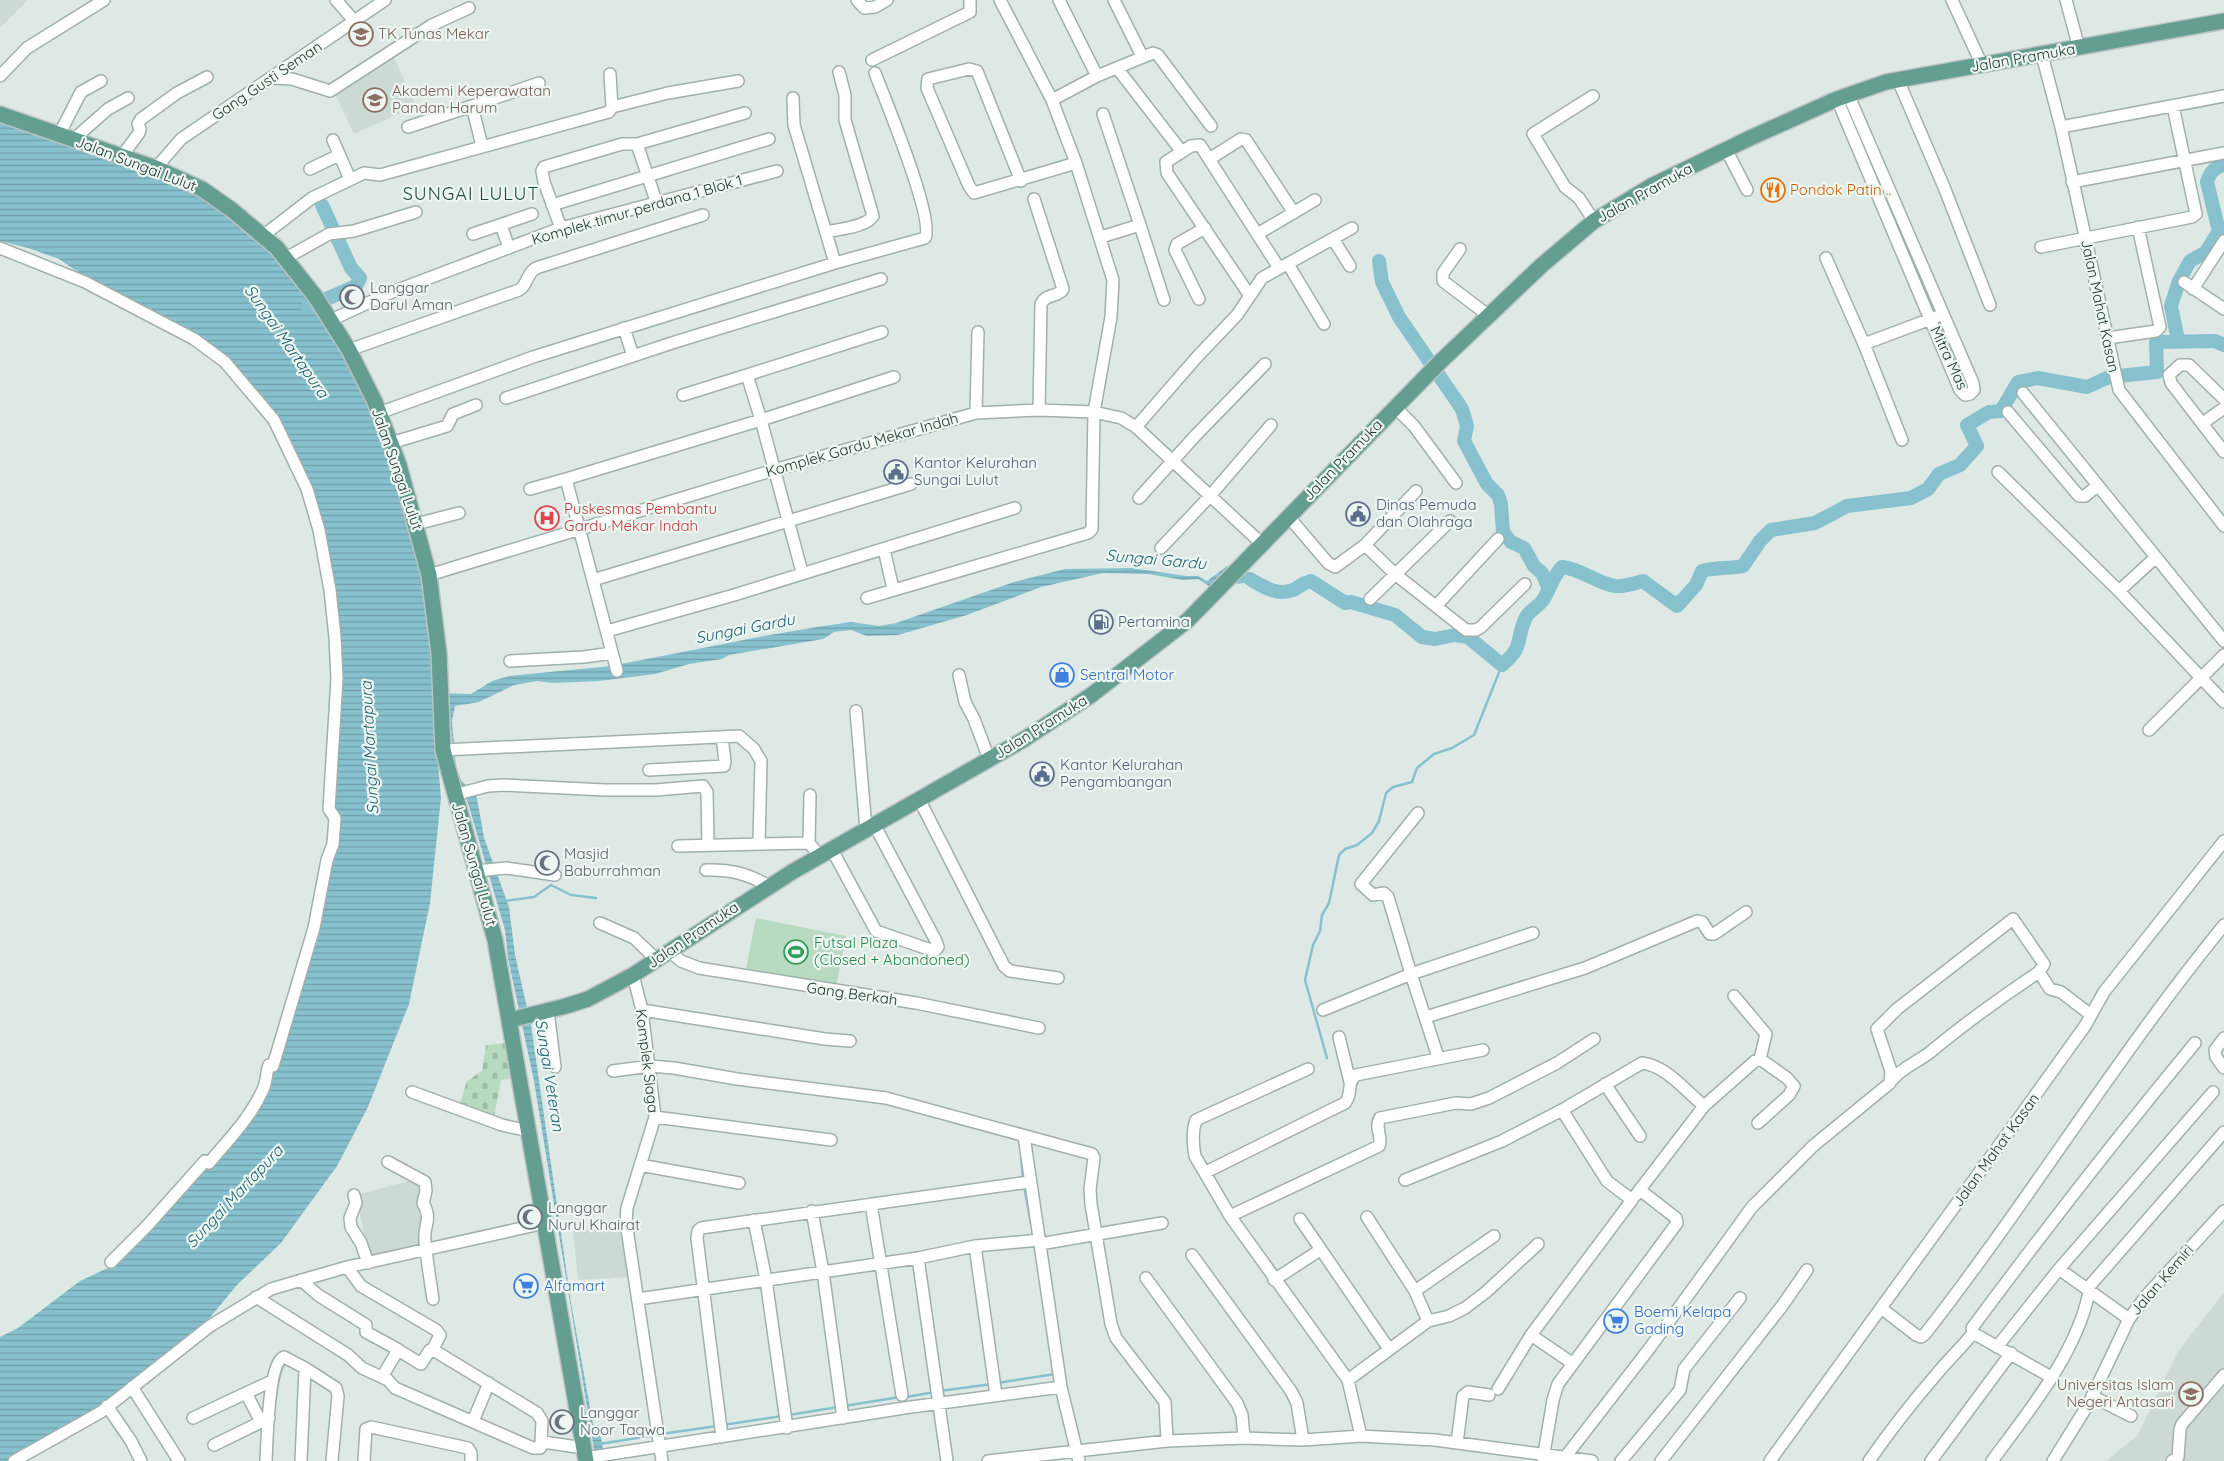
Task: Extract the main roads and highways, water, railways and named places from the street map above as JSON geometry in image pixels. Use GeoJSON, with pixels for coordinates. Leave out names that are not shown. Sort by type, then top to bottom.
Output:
{"type":"FeatureCollection","features":[{"type":"Feature","properties":{"kind":"main road","name":"Jalan Pramuka"},"geometry":{"type":"LineString","coordinates":[[521,1017],[588,999],[633,975],[769,886],[989,759],[1090,696],[1188,620],[1395,407],[1542,265],[1594,220],[1653,185],[1842,96],[1898,80],[2224,21]]}},
{"type":"Feature","properties":{"kind":"main road","name":"Jalan Sungai Lulut"},"geometry":{"type":"LineString","coordinates":[[0,114],[156,168],[202,189],[264,235],[286,258],[323,308],[349,350],[379,412],[391,443],[416,524],[429,575],[436,617],[442,727],[458,794],[481,871],[495,940],[521,1017],[529,1131],[587,1456]]}},
{"type":"Feature","properties":{"kind":"water","name":"Sungai Martapura"},"geometry":{"type":"Polygon","coordinates":[[[0,119],[128,162],[206,199],[272,250],[320,313],[366,389],[401,481],[434,630],[434,693],[471,694],[492,681],[509,676],[611,666],[817,627],[851,622],[879,626],[896,623],[1014,582],[1065,569],[1132,568],[1198,576],[1207,581],[1227,566],[1249,573],[1266,584],[1263,592],[1246,582],[1230,582],[1220,577],[1209,586],[1198,579],[1183,580],[1148,574],[1103,573],[1041,587],[967,615],[898,635],[867,636],[851,630],[834,632],[823,639],[729,655],[722,659],[689,664],[655,674],[599,681],[554,683],[537,681],[514,685],[479,702],[455,706],[452,721],[456,768],[461,780],[477,798],[484,838],[509,907],[515,955],[531,1025],[571,1303],[593,1424],[601,1438],[605,1461],[596,1461],[534,1081],[508,958],[505,930],[468,803],[455,770],[450,717],[447,713],[434,716],[441,798],[430,903],[409,1004],[368,1107],[337,1166],[281,1243],[237,1285],[202,1327],[82,1418],[6,1461],[0,1461],[0,1337],[18,1328],[80,1281],[112,1266],[142,1237],[267,1085],[328,853],[338,709],[323,540],[277,420],[229,363],[103,289],[59,259],[0,241],[0,119]]]}},
{"type":"Feature","properties":{"kind":"waterway"},"geometry":{"type":"LineString","coordinates":[[2178,340],[2171,306],[2179,281],[2190,261],[2206,252],[2219,231],[2207,182],[2213,171],[2224,165]]}},
{"type":"Feature","properties":{"kind":"waterway"},"geometry":{"type":"LineString","coordinates":[[308,307],[356,286],[360,278],[351,268],[322,205]]}},
{"type":"Feature","properties":{"kind":"waterway"},"geometry":{"type":"LineString","coordinates":[[1379,261],[1382,282],[1399,317],[1462,409],[1467,426],[1464,441],[1487,484],[1498,495],[1501,504],[1503,532],[1511,542],[1524,548],[1534,566],[1542,573],[1549,589]]}},
{"type":"Feature","properties":{"kind":"waterway","name":"Sungai Gardu"},"geometry":{"type":"LineString","coordinates":[[1250,579],[1271,590],[1282,592],[1293,590],[1311,581],[1345,603],[1351,602],[1395,615],[1422,637],[1435,639],[1455,635],[1468,637],[1502,665],[1517,648],[1526,617],[1543,600],[1556,574],[1562,567],[1576,570],[1615,586],[1643,581],[1677,606],[1696,585],[1702,571],[1743,566],[1760,541],[1771,530],[1815,523],[1847,506],[1911,498],[1928,489],[1939,474],[1960,465],[1977,446],[1967,425],[1989,412],[2001,411],[2018,382],[2038,378],[2087,387],[2109,377],[2157,372],[2156,342],[2215,341],[2224,345]]}},
{"type":"Feature","properties":{"kind":"waterway"},"geometry":{"type":"LineString","coordinates":[[1327,1058],[1305,980],[1313,945],[1320,931],[1322,915],[1329,903],[1339,855],[1345,849],[1357,845],[1372,833],[1379,821],[1386,793],[1393,787],[1412,782],[1417,768],[1434,754],[1452,748],[1474,735],[1502,665]]}},
{"type":"Feature","properties":{"kind":"waterway"},"geometry":{"type":"LineString","coordinates":[[505,901],[534,897],[551,885],[571,895],[596,898]]}},
{"type":"Feature","properties":{"kind":"waterway"},"geometry":{"type":"LineString","coordinates":[[1021,1153],[1023,1180]]}},
{"type":"Feature","properties":{"kind":"waterway"},"geometry":{"type":"LineString","coordinates":[[1024,1185],[1031,1224]]}},
{"type":"Feature","properties":{"kind":"waterway"},"geometry":{"type":"LineString","coordinates":[[997,1383],[1055,1374]]}},
{"type":"Feature","properties":{"kind":"waterway"},"geometry":{"type":"LineString","coordinates":[[940,1391],[992,1384]]}},
{"type":"Feature","properties":{"kind":"waterway"},"geometry":{"type":"LineString","coordinates":[[906,1397],[935,1392]]}},
{"type":"Feature","properties":{"kind":"waterway"},"geometry":{"type":"LineString","coordinates":[[844,1406],[900,1397]]}},
{"type":"Feature","properties":{"kind":"waterway"},"geometry":{"type":"LineString","coordinates":[[789,1415],[838,1407]]}},
{"type":"Feature","properties":{"kind":"waterway"},"geometry":{"type":"LineString","coordinates":[[723,1425],[782,1416]]}},
{"type":"Feature","properties":{"kind":"waterway"},"geometry":{"type":"LineString","coordinates":[[661,1434],[717,1426]]}},
{"type":"Feature","properties":{"kind":"waterway"},"geometry":{"type":"LineString","coordinates":[[599,1444],[656,1435]]}},
{"type":"Feature","properties":{"kind":"place","name":"TK Tunas Mekar"},"geometry":{"type":"Point","coordinates":[361,34]}},
{"type":"Feature","properties":{"kind":"place","name":"Akademi Keperawatan Pandan Harum"},"geometry":{"type":"Point","coordinates":[375,100]}},
{"type":"Feature","properties":{"kind":"place","name":"Pondok Patin .."},"geometry":{"type":"Point","coordinates":[1773,190]}},
{"type":"Feature","properties":{"kind":"place","name":"Langgar Darul Aman"},"geometry":{"type":"Point","coordinates":[352,297]}},
{"type":"Feature","properties":{"kind":"place","name":"Kantor Kelurahan Sungai Lulut"},"geometry":{"type":"Point","coordinates":[896,472]}},
{"type":"Feature","properties":{"kind":"place","name":"Dinas Pemuda dan Olahraga"},"geometry":{"type":"Point","coordinates":[1358,514]}},
{"type":"Feature","properties":{"kind":"place","name":"Puskesmas Pembantu Gardu Mekar Indah"},"geometry":{"type":"Point","coordinates":[547,518]}},
{"type":"Feature","properties":{"kind":"place","name":"Pertamina"},"geometry":{"type":"Point","coordinates":[1101,622]}},
{"type":"Feature","properties":{"kind":"place","name":"Sentral Motor"},"geometry":{"type":"Point","coordinates":[1062,675]}},
{"type":"Feature","properties":{"kind":"place","name":"Kantor Kelurahan Pengambangan"},"geometry":{"type":"Point","coordinates":[1042,774]}},
{"type":"Feature","properties":{"kind":"place","name":"Masjid Baburrahman"},"geometry":{"type":"Point","coordinates":[547,863]}},
{"type":"Feature","properties":{"kind":"place","name":"Futsal Plaza (Closed + Abandoned)"},"geometry":{"type":"Point","coordinates":[796,952]}},
{"type":"Feature","properties":{"kind":"place","name":"Langgar Nurul Khairat"},"geometry":{"type":"Point","coordinates":[530,1217]}},
{"type":"Feature","properties":{"kind":"place","name":"Alfamart"},"geometry":{"type":"Point","coordinates":[526,1286]}},
{"type":"Feature","properties":{"kind":"place","name":"Boemi Kelapa Gading"},"geometry":{"type":"Point","coordinates":[1616,1321]}},
{"type":"Feature","properties":{"kind":"place","name":"Universitas Islam Negeri Antasari"},"geometry":{"type":"Point","coordinates":[2191,1394]}},
{"type":"Feature","properties":{"kind":"place","name":"Langgar Noor Taqwa"},"geometry":{"type":"Point","coordinates":[562,1422]}},
{"type":"Feature","properties":{"kind":"district","name":"SUNGAI LULUT"},"geometry":{"type":"Point","coordinates":[471,194]}},
{"type":"Feature","properties":{"kind":"water label","name":"Sungai Veteran"},"geometry":{"type":"Point","coordinates":[550,1075]}}]}
